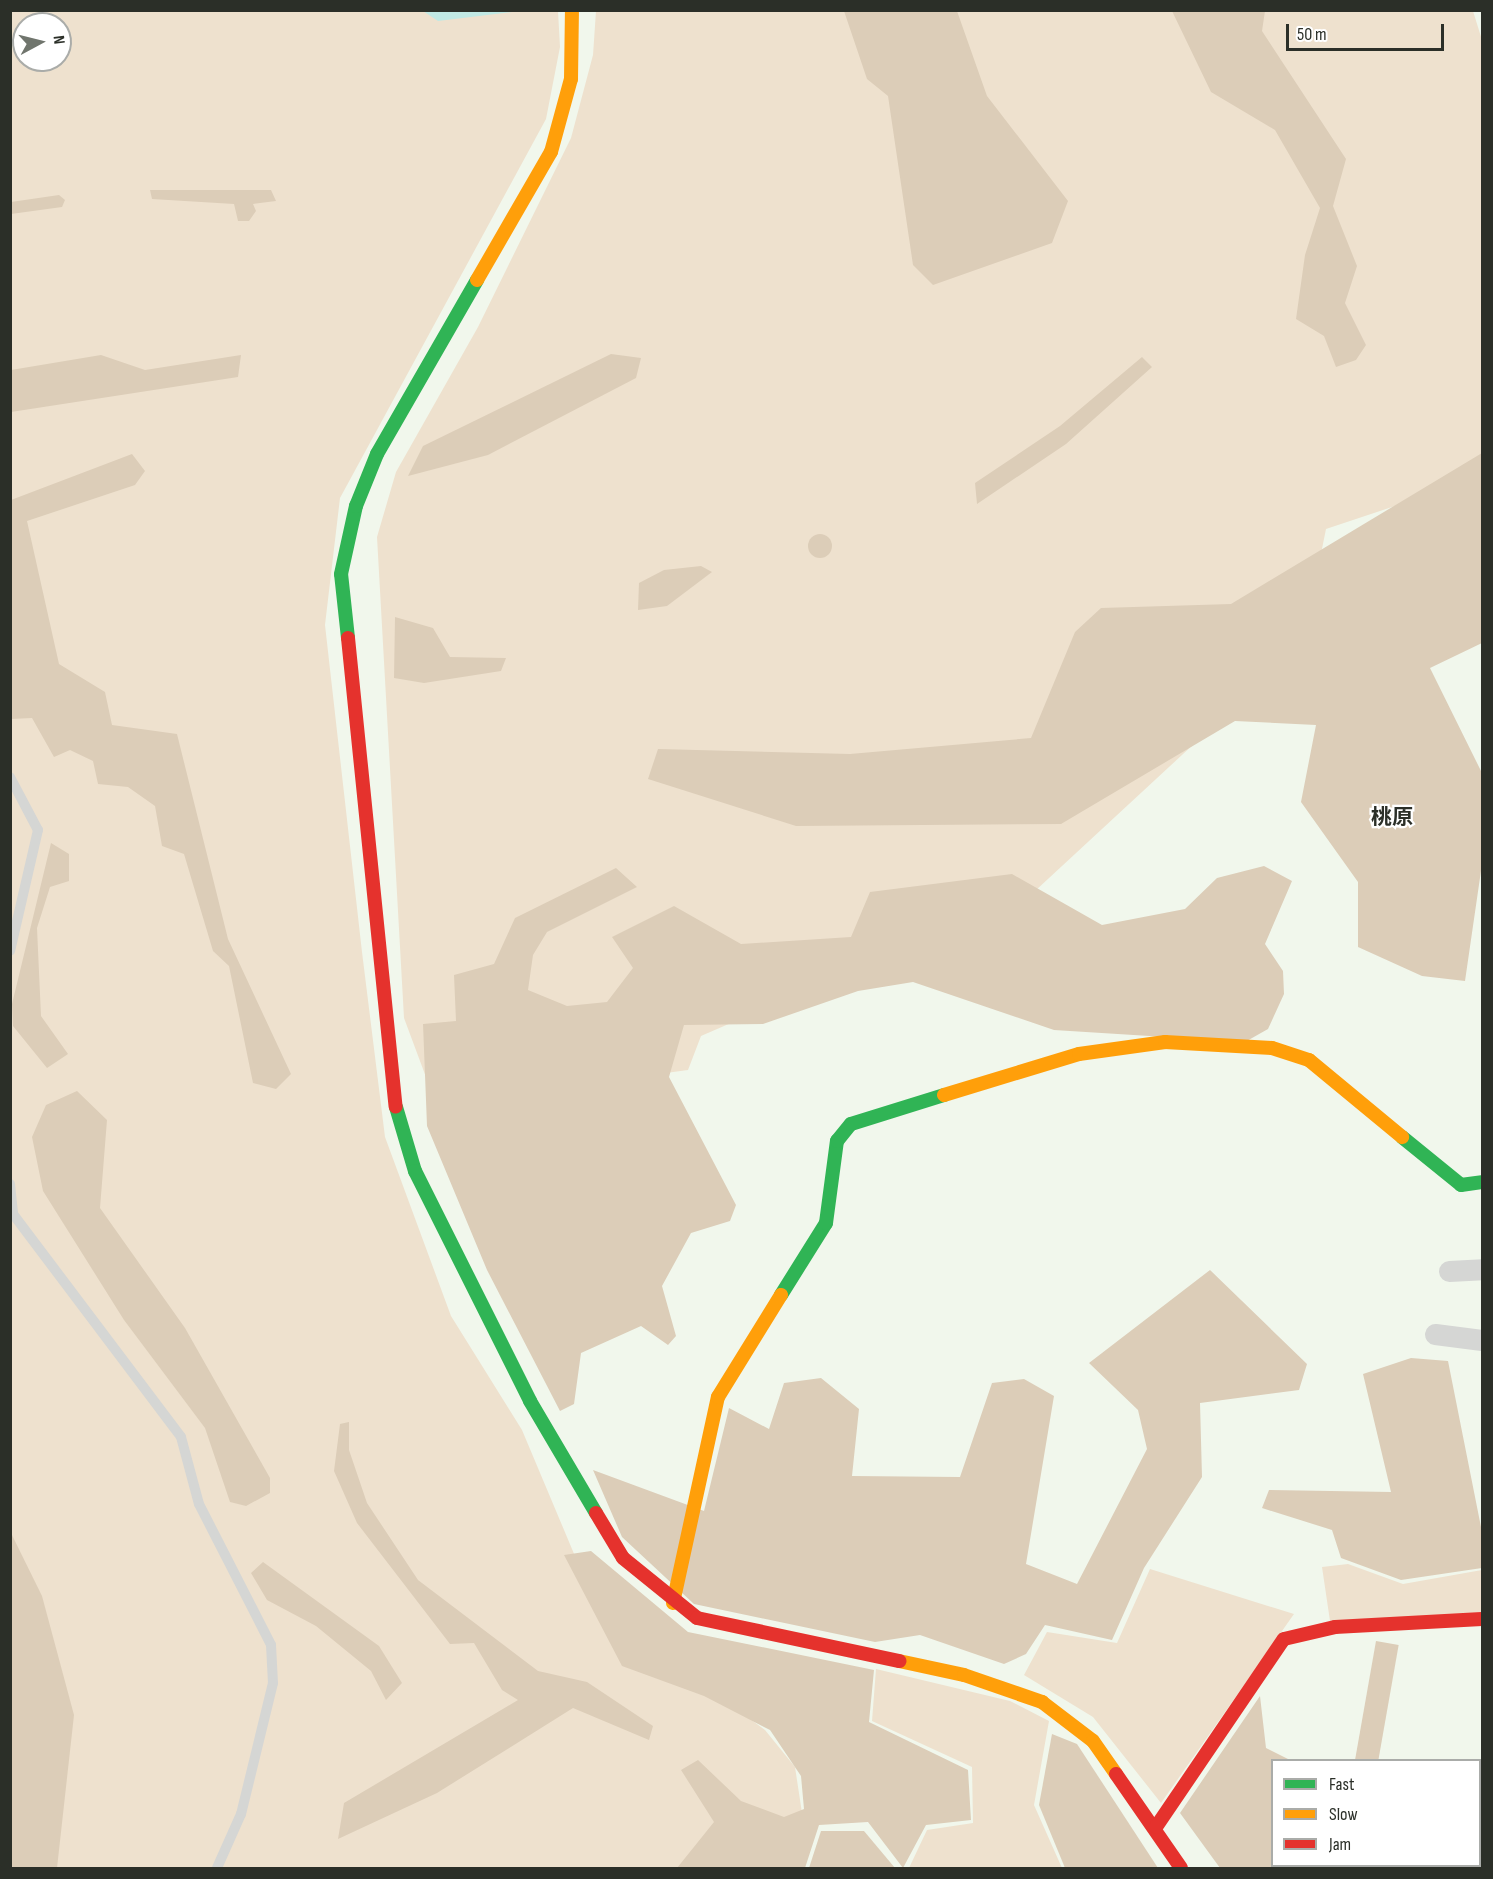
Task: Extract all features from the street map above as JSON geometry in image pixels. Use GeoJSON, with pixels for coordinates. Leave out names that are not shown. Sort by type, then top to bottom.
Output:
{"type":"FeatureCollection","features":[{"type":"Feature","properties":{"kind":"street"},"geometry":{"type":"LineString","coordinates":[[572,10],[571,79],[551,152],[376,454],[346,540],[342,615],[363,755],[395,1104],[415,1171],[530,1401],[623,1558],[673,1603],[697,1618],[964,1675],[1042,1702],[1093,1741],[1156,1827],[1181,1869]]}},
{"type":"Feature","properties":{"kind":"street"},"geometry":{"type":"LineString","coordinates":[[673,1603],[718,1397],[826,1223],[837,1141],[850,1124],[1079,1054],[1165,1042],[1272,1048],[1309,1060],[1461,1185],[1482,1182]]}},
{"type":"Feature","properties":{"kind":"street"},"geometry":{"type":"LineString","coordinates":[[1449,1271],[1482,1269]]}},
{"type":"Feature","properties":{"kind":"street"},"geometry":{"type":"LineString","coordinates":[[1435,1334],[1482,1340]]}},
{"type":"Feature","properties":{"kind":"street"},"geometry":{"type":"LineString","coordinates":[[1156,1827],[1284,1639],[1335,1627],[1482,1619]]}},
{"type":"Feature","properties":{"kind":"lane"},"geometry":{"type":"LineString","coordinates":[[10,777],[38,830],[10,951]]}},
{"type":"Feature","properties":{"kind":"lane"},"geometry":{"type":"LineString","coordinates":[[10,1184],[13,1214],[181,1437],[199,1504],[271,1646],[273,1683],[242,1814],[216,1869]]}},
{"type":"Feature","properties":{"kind":"shaded area"},"geometry":{"type":"Polygon","coordinates":[[[11,11],[558,11],[560,47],[546,119],[340,498],[325,625],[385,1137],[451,1316],[522,1430],[580,1568],[712,1691],[765,1730],[795,1767],[804,1826],[792,1868],[11,1868],[11,11]]]}},
{"type":"Feature","properties":{"kind":"shaded area"},"geometry":{"type":"Polygon","coordinates":[[[596,11],[1473,11],[1482,40],[1482,477],[1326,529],[1303,643],[1035,891],[701,1036],[688,1070],[436,1104],[404,1018],[377,537],[396,472],[478,327],[571,138],[593,55],[596,11]]]}},
{"type":"Feature","properties":{"kind":"shaded area"},"geometry":{"type":"Polygon","coordinates":[[[844,11],[957,11],[987,96],[1068,201],[1052,243],[933,285],[913,265],[888,96],[867,79],[844,11]]]}},
{"type":"Feature","properties":{"kind":"shaded area"},"geometry":{"type":"Polygon","coordinates":[[[1172,11],[1265,11],[1262,31],[1346,159],[1333,206],[1357,266],[1345,303],[1366,345],[1356,360],[1336,367],[1324,336],[1296,319],[1305,255],[1320,208],[1275,130],[1211,92],[1172,11]]]}},
{"type":"Feature","properties":{"kind":"shaded area"},"geometry":{"type":"Polygon","coordinates":[[[150,190],[271,190],[276,201],[253,204],[256,211],[249,221],[238,221],[234,204],[152,199],[150,190]]]}},
{"type":"Feature","properties":{"kind":"shaded area"},"geometry":{"type":"Polygon","coordinates":[[[59,195],[65,200],[62,207],[11,214],[11,202],[59,195]]]}},
{"type":"Feature","properties":{"kind":"shaded area"},"geometry":{"type":"Polygon","coordinates":[[[611,354],[641,358],[636,378],[488,455],[408,476],[423,446],[611,354]]]}},
{"type":"Feature","properties":{"kind":"shaded area"},"geometry":{"type":"Polygon","coordinates":[[[101,355],[145,370],[241,355],[238,377],[11,412],[11,370],[101,355]]]}},
{"type":"Feature","properties":{"kind":"shaded area"},"geometry":{"type":"Polygon","coordinates":[[[1142,357],[1152,367],[1066,444],[977,504],[975,483],[1060,426],[1142,357]]]}},
{"type":"Feature","properties":{"kind":"shaded area"},"geometry":{"type":"Polygon","coordinates":[[[1482,453],[1482,643],[1430,668],[1482,773],[1482,864],[1465,981],[1422,976],[1358,947],[1358,882],[1301,802],[1316,725],[1235,721],[1061,824],[796,826],[648,779],[658,749],[850,754],[1031,738],[1075,632],[1101,608],[1231,604],[1482,453]]]}},
{"type":"Feature","properties":{"kind":"shaded area"},"geometry":{"type":"Polygon","coordinates":[[[132,454],[145,471],[135,485],[27,521],[59,664],[105,692],[112,725],[177,734],[228,939],[291,1074],[276,1089],[253,1083],[229,966],[213,951],[184,854],[162,846],[155,806],[128,787],[98,784],[93,761],[70,750],[54,757],[32,718],[11,719],[11,500],[132,454]]]}},
{"type":"Feature","properties":{"kind":"shaded area"},"geometry":{"type":"Polygon","coordinates":[[[820,534],[829,537],[832,546],[829,555],[820,558],[811,555],[808,546],[811,537],[820,534]]]}},
{"type":"Feature","properties":{"kind":"shaded area"},"geometry":{"type":"Polygon","coordinates":[[[701,566],[712,572],[667,606],[638,610],[639,583],[664,570],[701,566]]]}},
{"type":"Feature","properties":{"kind":"shaded area"},"geometry":{"type":"Polygon","coordinates":[[[395,617],[433,628],[450,657],[506,658],[501,671],[424,683],[394,678],[395,617]]]}},
{"type":"Feature","properties":{"kind":"shaded area"},"geometry":{"type":"Polygon","coordinates":[[[51,843],[69,854],[69,881],[50,887],[37,928],[41,1016],[68,1054],[47,1068],[13,1026],[12,1004],[51,843]]]}},
{"type":"Feature","properties":{"kind":"shaded area"},"geometry":{"type":"Polygon","coordinates":[[[1264,866],[1292,881],[1265,944],[1283,971],[1284,994],[1268,1029],[1245,1042],[1054,1030],[913,982],[858,991],[763,1024],[684,1025],[669,1077],[736,1205],[730,1221],[691,1233],[662,1286],[676,1336],[668,1345],[641,1326],[581,1353],[574,1404],[560,1411],[487,1270],[427,1126],[423,1024],[456,1021],[454,975],[494,964],[515,918],[616,868],[637,887],[547,932],[533,955],[528,990],[567,1006],[607,1002],[633,968],[612,937],[674,906],[741,944],[851,937],[870,892],[1012,874],[1102,925],[1185,909],[1217,878],[1264,866]]]}},
{"type":"Feature","properties":{"kind":"shaded area"},"geometry":{"type":"Polygon","coordinates":[[[77,1091],[107,1120],[100,1208],[185,1328],[270,1478],[270,1493],[246,1506],[230,1502],[205,1428],[124,1320],[43,1191],[32,1137],[46,1105],[77,1091]]]}},
{"type":"Feature","properties":{"kind":"shaded area"},"geometry":{"type":"Polygon","coordinates":[[[1210,1270],[1307,1364],[1299,1390],[1200,1403],[1202,1477],[1144,1568],[1112,1640],[1045,1625],[1026,1654],[1004,1664],[920,1635],[875,1642],[694,1604],[622,1537],[593,1470],[704,1511],[729,1408],[769,1429],[784,1383],[821,1378],[859,1409],[852,1476],[960,1477],[992,1383],[1024,1379],[1054,1396],[1026,1564],[1077,1584],[1147,1449],[1138,1410],[1089,1363],[1210,1270]]]}},
{"type":"Feature","properties":{"kind":"shaded area"},"geometry":{"type":"Polygon","coordinates":[[[1411,1358],[1448,1361],[1482,1532],[1482,1568],[1401,1580],[1341,1558],[1332,1530],[1262,1508],[1269,1490],[1391,1492],[1363,1374],[1411,1358]]]}},
{"type":"Feature","properties":{"kind":"shaded area"},"geometry":{"type":"Polygon","coordinates":[[[349,1422],[349,1450],[367,1503],[418,1580],[538,1671],[587,1682],[653,1726],[649,1740],[573,1708],[437,1793],[338,1839],[344,1803],[518,1700],[502,1690],[474,1643],[450,1644],[357,1523],[334,1471],[340,1424],[349,1422]]]}},
{"type":"Feature","properties":{"kind":"shaded area"},"geometry":{"type":"Polygon","coordinates":[[[10,1531],[42,1596],[74,1715],[57,1868],[11,1868],[10,1531]]]}},
{"type":"Feature","properties":{"kind":"shaded area"},"geometry":{"type":"Polygon","coordinates":[[[591,1551],[688,1632],[874,1670],[869,1722],[968,1770],[971,1820],[926,1825],[903,1868],[868,1822],[819,1825],[805,1868],[677,1868],[714,1822],[681,1770],[698,1760],[741,1801],[784,1817],[804,1809],[801,1776],[770,1730],[704,1696],[622,1666],[564,1555],[591,1551]]]}},
{"type":"Feature","properties":{"kind":"shaded area"},"geometry":{"type":"Polygon","coordinates":[[[263,1562],[379,1646],[402,1683],[386,1700],[371,1671],[316,1626],[267,1600],[251,1573],[263,1562]]]}},
{"type":"Feature","properties":{"kind":"shaded area"},"geometry":{"type":"Polygon","coordinates":[[[1348,1564],[1403,1584],[1482,1570],[1482,1614],[1330,1621],[1322,1567],[1348,1564]]]}},
{"type":"Feature","properties":{"kind":"shaded area"},"geometry":{"type":"Polygon","coordinates":[[[1150,1569],[1294,1614],[1161,1803],[1093,1717],[1024,1675],[1047,1632],[1117,1643],[1150,1569]]]}},
{"type":"Feature","properties":{"kind":"shaded area"},"geometry":{"type":"Polygon","coordinates":[[[1376,1641],[1399,1645],[1379,1759],[1355,1759],[1376,1641]]]}},
{"type":"Feature","properties":{"kind":"shaded area"},"geometry":{"type":"Polygon","coordinates":[[[876,1669],[1010,1701],[1049,1721],[1034,1805],[1062,1868],[909,1868],[927,1830],[973,1823],[972,1767],[872,1721],[876,1669]]]}},
{"type":"Feature","properties":{"kind":"shaded area"},"geometry":{"type":"Polygon","coordinates":[[[1260,1696],[1266,1748],[1288,1759],[1271,1759],[1271,1867],[1375,1868],[1220,1868],[1180,1813],[1260,1696]]]}},
{"type":"Feature","properties":{"kind":"shaded area"},"geometry":{"type":"Polygon","coordinates":[[[1052,1734],[1077,1744],[1158,1868],[1065,1868],[1039,1805],[1052,1734]]]}},
{"type":"Feature","properties":{"kind":"shaded area"},"geometry":{"type":"Polygon","coordinates":[[[821,1831],[864,1831],[895,1868],[809,1868],[821,1831]]]}},
{"type":"Feature","properties":{"kind":"water"},"geometry":{"type":"Polygon","coordinates":[[[423,11],[520,11],[438,21],[423,11]]]}},
{"type":"Feature","properties":{"kind":"traffic: fast"},"geometry":{"type":"LineString","coordinates":[[348,638],[341,574],[356,506],[377,454],[477,280]]}},
{"type":"Feature","properties":{"kind":"traffic: fast"},"geometry":{"type":"LineString","coordinates":[[781,1295],[826,1223],[837,1141],[851,1124],[944,1095]]}},
{"type":"Feature","properties":{"kind":"traffic: fast"},"geometry":{"type":"LineString","coordinates":[[396,1107],[415,1171],[530,1401],[596,1513]]}},
{"type":"Feature","properties":{"kind":"traffic: fast"},"geometry":{"type":"LineString","coordinates":[[1402,1137],[1461,1185],[1482,1182]]}},
{"type":"Feature","properties":{"kind":"traffic: slow"},"geometry":{"type":"LineString","coordinates":[[477,280],[551,152],[571,79],[572,10]]}},
{"type":"Feature","properties":{"kind":"traffic: slow"},"geometry":{"type":"LineString","coordinates":[[944,1095],[1079,1054],[1165,1042],[1272,1048],[1309,1060],[1402,1137]]}},
{"type":"Feature","properties":{"kind":"traffic: slow"},"geometry":{"type":"LineString","coordinates":[[673,1603],[718,1397],[781,1295]]}},
{"type":"Feature","properties":{"kind":"traffic: slow"},"geometry":{"type":"LineString","coordinates":[[899,1661],[964,1675],[1042,1702],[1093,1741],[1116,1774]]}},
{"type":"Feature","properties":{"kind":"traffic: jam"},"geometry":{"type":"LineString","coordinates":[[348,638],[396,1107]]}},
{"type":"Feature","properties":{"kind":"traffic: jam"},"geometry":{"type":"LineString","coordinates":[[596,1513],[623,1558],[697,1618],[899,1661]]}},
{"type":"Feature","properties":{"kind":"traffic: jam"},"geometry":{"type":"LineString","coordinates":[[1156,1827],[1284,1639],[1335,1627],[1482,1619]]}},
{"type":"Feature","properties":{"kind":"traffic: jam"},"geometry":{"type":"LineString","coordinates":[[1116,1774],[1181,1868]]}},
{"type":"Feature","properties":{"kind":"district","name":"桃原"},"geometry":{"type":"Point","coordinates":[1392,818]}}]}
